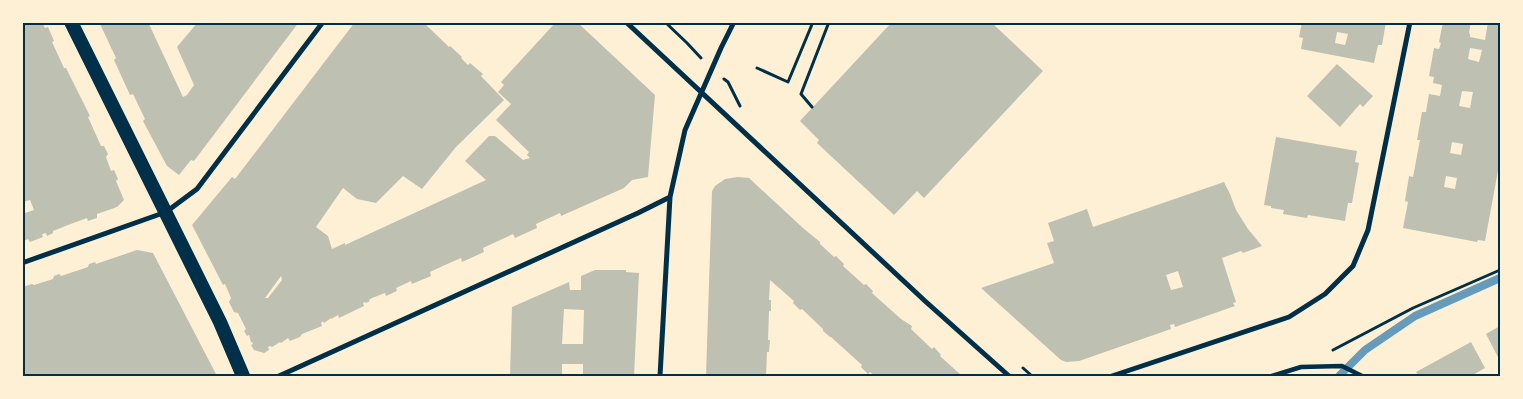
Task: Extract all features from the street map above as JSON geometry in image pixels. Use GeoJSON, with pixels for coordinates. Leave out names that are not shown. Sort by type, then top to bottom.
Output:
{"type":"FeatureCollection","features":[{"type":"Feature","properties":{"kind":"highway"},"geometry":{"type":"LineString","coordinates":[[71,22],[220,322],[243,376]]}},
{"type":"Feature","properties":{"kind":"street"},"geometry":{"type":"LineString","coordinates":[[22,263],[166,212],[197,189],[323,22]]}},
{"type":"Feature","properties":{"kind":"street"},"geometry":{"type":"LineString","coordinates":[[626,22],[925,301],[1009,376]]}},
{"type":"Feature","properties":{"kind":"street"},"geometry":{"type":"LineString","coordinates":[[660,376],[670,198],[685,130],[734,22]]}},
{"type":"Feature","properties":{"kind":"street"},"geometry":{"type":"LineString","coordinates":[[1112,376],[1289,317],[1324,294],[1353,266],[1368,230],[1410,22]]}},
{"type":"Feature","properties":{"kind":"street"},"geometry":{"type":"LineString","coordinates":[[279,376],[670,198]]}},
{"type":"Feature","properties":{"kind":"street"},"geometry":{"type":"LineString","coordinates":[[1272,376],[1301,367],[1342,366],[1361,376]]}},
{"type":"Feature","properties":{"kind":"path"},"geometry":{"type":"LineString","coordinates":[[665,22],[728,82],[740,106]]}},
{"type":"Feature","properties":{"kind":"path"},"geometry":{"type":"LineString","coordinates":[[757,68],[788,82],[813,22]]}},
{"type":"Feature","properties":{"kind":"path"},"geometry":{"type":"LineString","coordinates":[[812,107],[800,94],[829,22]]}},
{"type":"Feature","properties":{"kind":"path"},"geometry":{"type":"LineString","coordinates":[[1301,367],[1414,308],[1500,270]]}},
{"type":"Feature","properties":{"kind":"building"},"geometry":{"type":"Polygon","coordinates":[[[22,22],[42,22],[45,28],[48,27],[54,41],[52,42],[64,68],[66,68],[90,116],[88,117],[101,146],[104,146],[108,154],[106,157],[111,171],[114,170],[118,179],[116,181],[124,200],[117,207],[97,214],[97,218],[88,221],[87,218],[53,231],[53,233],[47,236],[46,233],[42,234],[43,237],[30,242],[28,239],[24,241],[25,244],[22,244],[22,214],[34,210],[30,200],[22,202],[22,22]]]}},
{"type":"Feature","properties":{"kind":"building"},"geometry":{"type":"Polygon","coordinates":[[[99,22],[148,22],[183,97],[187,95],[194,85],[177,47],[198,22],[299,22],[194,161],[191,160],[179,175],[167,166],[143,121],[145,119],[133,94],[130,95],[114,60],[116,58],[99,22]]]}},
{"type":"Feature","properties":{"kind":"building"},"geometry":{"type":"Polygon","coordinates":[[[355,22],[423,22],[462,57],[468,65],[470,63],[483,74],[481,76],[504,100],[456,147],[422,189],[403,176],[376,203],[357,199],[343,188],[316,227],[328,236],[332,249],[345,243],[345,245],[486,180],[465,161],[489,136],[495,136],[523,160],[530,158],[527,155],[529,152],[496,120],[511,104],[498,92],[504,85],[501,82],[556,22],[577,22],[655,95],[648,177],[632,180],[624,188],[561,216],[560,213],[536,224],[537,228],[515,238],[513,234],[483,248],[484,252],[462,262],[461,258],[445,265],[430,272],[431,276],[412,284],[411,281],[396,288],[397,291],[386,296],[385,293],[372,298],[370,301],[363,303],[364,306],[339,318],[338,315],[324,323],[323,321],[321,323],[322,326],[302,334],[300,337],[290,341],[288,338],[281,343],[268,347],[269,350],[264,353],[254,350],[251,345],[253,344],[249,335],[247,336],[244,331],[246,329],[238,313],[234,312],[229,302],[231,298],[225,284],[223,285],[192,225],[232,177],[235,179],[355,22]],[[281,276],[265,298],[268,298],[282,280],[281,276]]]}},
{"type":"Feature","properties":{"kind":"building"},"geometry":{"type":"Polygon","coordinates":[[[892,22],[991,22],[1043,71],[924,198],[917,191],[894,215],[817,143],[819,140],[800,121],[892,22]]]}},
{"type":"Feature","properties":{"kind":"building"},"geometry":{"type":"Polygon","coordinates":[[[1302,22],[1386,22],[1382,45],[1378,45],[1374,63],[1301,49],[1303,38],[1299,37],[1302,22]],[[1337,32],[1335,43],[1345,45],[1348,34],[1337,32]]]}},
{"type":"Feature","properties":{"kind":"building"},"geometry":{"type":"Polygon","coordinates":[[[1443,22],[1471,22],[1470,37],[1485,40],[1488,22],[1500,22],[1500,160],[1485,241],[1478,240],[1477,242],[1403,228],[1408,202],[1405,201],[1409,176],[1413,177],[1420,140],[1417,140],[1422,112],[1426,112],[1429,94],[1440,96],[1442,85],[1433,83],[1434,77],[1429,76],[1434,48],[1439,49],[1441,43],[1439,42],[1443,22]],[[1470,48],[1468,59],[1479,62],[1482,50],[1470,48]],[[1462,91],[1459,106],[1470,108],[1473,92],[1462,91]],[[1452,142],[1450,153],[1461,155],[1463,144],[1452,142]],[[1446,176],[1444,187],[1455,189],[1457,178],[1446,176]]]}},
{"type":"Feature","properties":{"kind":"building"},"geometry":{"type":"Polygon","coordinates":[[[1337,64],[1373,96],[1363,107],[1360,104],[1340,127],[1307,96],[1337,64]]]}},
{"type":"Feature","properties":{"kind":"building"},"geometry":{"type":"Polygon","coordinates":[[[1276,137],[1357,151],[1355,162],[1359,163],[1352,203],[1348,203],[1345,221],[1308,215],[1307,218],[1283,214],[1284,210],[1264,205],[1276,137]]]}},
{"type":"Feature","properties":{"kind":"building"},"geometry":{"type":"Polygon","coordinates":[[[749,178],[834,257],[836,256],[844,264],[843,266],[864,285],[866,284],[873,291],[872,293],[901,319],[912,326],[911,329],[932,349],[934,347],[940,356],[962,376],[875,376],[870,372],[868,374],[861,367],[862,365],[823,331],[802,309],[800,310],[793,303],[794,301],[770,280],[769,300],[771,300],[771,311],[769,311],[768,340],[770,340],[769,352],[767,352],[766,376],[706,376],[712,191],[715,186],[725,179],[749,178]]]}},
{"type":"Feature","properties":{"kind":"building"},"geometry":{"type":"Polygon","coordinates":[[[1224,182],[1236,210],[1262,246],[1222,258],[1236,302],[1233,303],[1235,306],[1175,327],[1174,324],[1170,325],[1171,329],[1079,361],[1066,362],[1061,360],[981,288],[1054,263],[1047,243],[1054,241],[1048,223],[1087,209],[1093,227],[1224,182]],[[1178,271],[1166,275],[1171,290],[1183,287],[1178,271]]]}},
{"type":"Feature","properties":{"kind":"building"},"geometry":{"type":"Polygon","coordinates":[[[137,250],[153,253],[217,376],[22,376],[23,287],[53,279],[54,276],[59,274],[61,276],[88,267],[89,264],[95,262],[96,264],[137,250]]]}},
{"type":"Feature","properties":{"kind":"building"},"geometry":{"type":"Polygon","coordinates":[[[595,270],[626,270],[626,272],[639,273],[634,376],[583,376],[583,364],[562,364],[562,376],[510,376],[512,307],[569,282],[570,290],[581,290],[581,276],[595,270]],[[564,309],[562,344],[583,344],[584,310],[564,309]]]}},
{"type":"Feature","properties":{"kind":"building"},"geometry":{"type":"Polygon","coordinates":[[[1500,326],[1500,361],[1486,334],[1500,326]]]}},
{"type":"Feature","properties":{"kind":"building"},"geometry":{"type":"Polygon","coordinates":[[[1471,342],[1485,368],[1471,376],[1419,376],[1416,372],[1471,342]]]}},
{"type":"Feature","properties":{"kind":"waterway"},"geometry":{"type":"LineString","coordinates":[[1339,376],[1365,350],[1415,316],[1500,278]]}}]}
